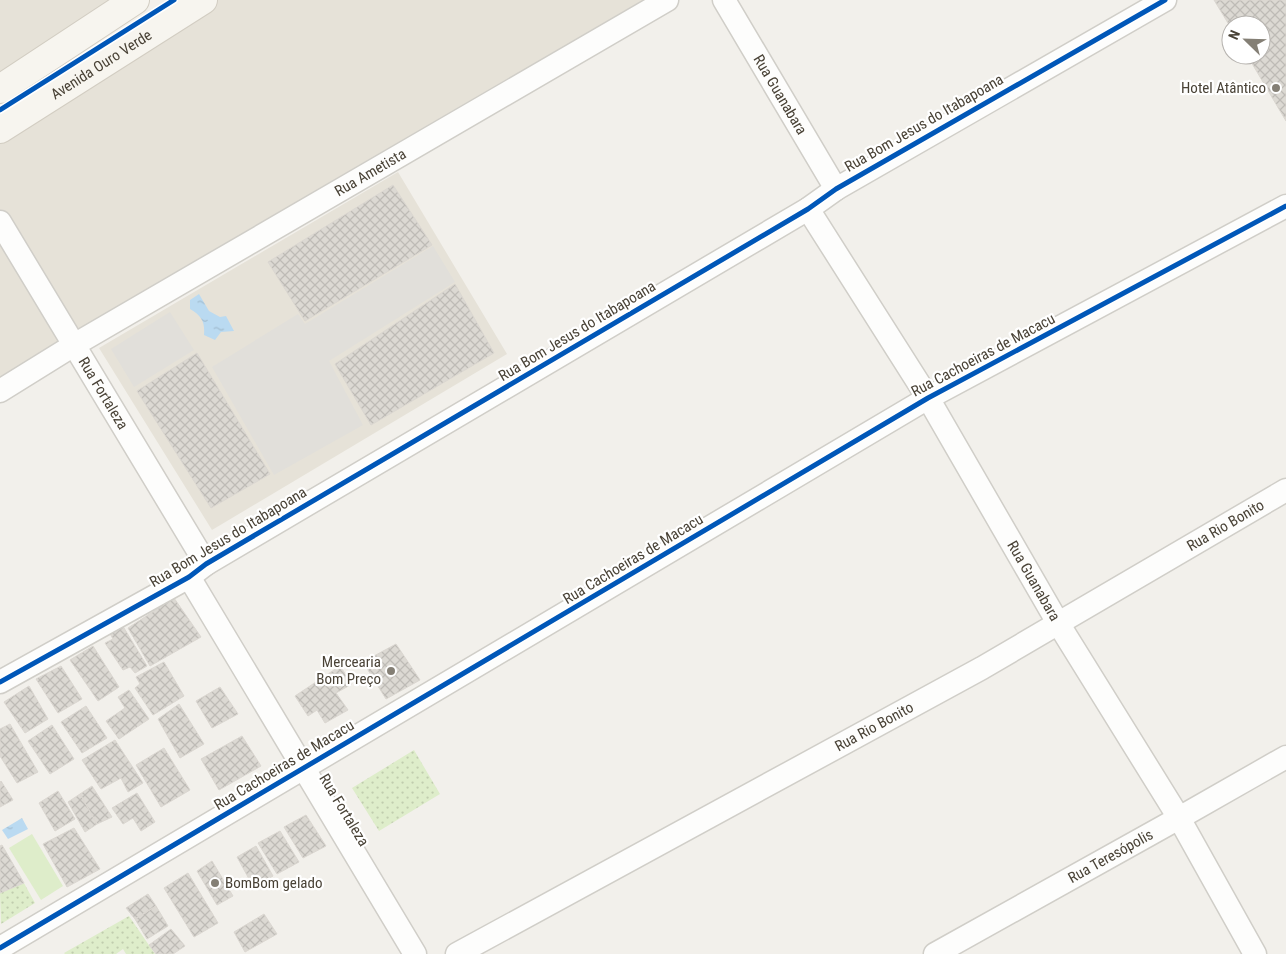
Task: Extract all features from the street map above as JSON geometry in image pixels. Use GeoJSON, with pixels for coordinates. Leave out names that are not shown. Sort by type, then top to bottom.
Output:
{"type":"FeatureCollection","features":[{"type":"Feature","properties":{"kind":"street"},"geometry":{"type":"LineString","coordinates":[[0,89],[135,0]]}},
{"type":"Feature","properties":{"kind":"street","name":"Avenida Ouro Verde"},"geometry":{"type":"LineString","coordinates":[[0,130],[203,0]]}},
{"type":"Feature","properties":{"kind":"street","name":"Rua Ametista"},"geometry":{"type":"LineString","coordinates":[[0,391],[74,345],[668,0]]}},
{"type":"Feature","properties":{"kind":"street","name":"Rua Guanabara"},"geometry":{"type":"LineString","coordinates":[[724,0],[836,188]]}},
{"type":"Feature","properties":{"kind":"street","name":"Rua Bom Jesus do Itabapoana"},"geometry":{"type":"LineString","coordinates":[[0,682],[198,570],[808,209],[836,188],[1165,0]]}},
{"type":"Feature","properties":{"kind":"street","name":"Rua Cachoeiras de Macacu"},"geometry":{"type":"LineString","coordinates":[[0,948],[928,398],[1286,206]]}},
{"type":"Feature","properties":{"kind":"street","name":"Rua Guanabara"},"geometry":{"type":"LineString","coordinates":[[808,209],[928,398],[1058,623],[1179,818],[1255,954]]}},
{"type":"Feature","properties":{"kind":"street","name":"Rua Fortaleza"},"geometry":{"type":"LineString","coordinates":[[0,222],[74,345],[305,768],[415,954]]}},
{"type":"Feature","properties":{"kind":"street","name":"Rua Rio Bonito"},"geometry":{"type":"LineString","coordinates":[[457,954],[974,673],[1286,490]]}},
{"type":"Feature","properties":{"kind":"street","name":"Rua Teresópolis"},"geometry":{"type":"LineString","coordinates":[[935,954],[1286,756]]}},
{"type":"Feature","properties":{"kind":"shaded area"},"geometry":{"type":"Polygon","coordinates":[[[0,0],[137,0],[0,89],[0,0]]]}},
{"type":"Feature","properties":{"kind":"shaded area"},"geometry":{"type":"Polygon","coordinates":[[[206,0],[667,0],[0,390],[0,130],[206,0]]]}},
{"type":"Feature","properties":{"kind":"shaded area"},"geometry":{"type":"Polygon","coordinates":[[[398,172],[507,354],[212,530],[99,348],[398,172]]]}},
{"type":"Feature","properties":{"kind":"shaded area"},"geometry":{"type":"Polygon","coordinates":[[[433,246],[455,282],[329,361],[363,425],[274,475],[212,367],[298,314],[305,324],[433,246]]]}},
{"type":"Feature","properties":{"kind":"shaded area"},"geometry":{"type":"Polygon","coordinates":[[[170,312],[194,350],[134,387],[111,349],[170,312]]]}},
{"type":"Feature","properties":{"kind":"green space"},"geometry":{"type":"Polygon","coordinates":[[[414,750],[440,794],[379,831],[352,788],[414,750]]]}},
{"type":"Feature","properties":{"kind":"green space"},"geometry":{"type":"Polygon","coordinates":[[[32,834],[63,886],[41,900],[9,848],[32,834]]]}},
{"type":"Feature","properties":{"kind":"green space"},"geometry":{"type":"Polygon","coordinates":[[[24,883],[35,903],[1,924],[0,893],[24,883]]]}},
{"type":"Feature","properties":{"kind":"green space"},"geometry":{"type":"Polygon","coordinates":[[[129,916],[155,954],[126,954],[123,949],[116,954],[64,953],[129,916]]]}},
{"type":"Feature","properties":{"kind":"water"},"geometry":{"type":"Polygon","coordinates":[[[199,294],[209,311],[220,317],[226,316],[234,331],[221,332],[215,340],[204,335],[202,320],[190,309],[190,300],[199,294]]]}},
{"type":"Feature","properties":{"kind":"water"},"geometry":{"type":"Polygon","coordinates":[[[22,818],[28,829],[8,839],[2,830],[22,818]]]}},
{"type":"Feature","properties":{"kind":"building","name":"Hotel Atântico"},"geometry":{"type":"Polygon","coordinates":[[[1214,0],[1286,0],[1286,121],[1253,65],[1271,65],[1271,15],[1223,15],[1214,0]]]}},
{"type":"Feature","properties":{"kind":"building"},"geometry":{"type":"Polygon","coordinates":[[[393,185],[432,245],[305,321],[268,262],[393,185]]]}},
{"type":"Feature","properties":{"kind":"building"},"geometry":{"type":"Polygon","coordinates":[[[455,284],[494,353],[371,425],[335,364],[455,284]]]}},
{"type":"Feature","properties":{"kind":"building"},"geometry":{"type":"Polygon","coordinates":[[[197,353],[270,474],[211,508],[137,391],[197,353]]]}},
{"type":"Feature","properties":{"kind":"building"},"geometry":{"type":"Polygon","coordinates":[[[174,598],[201,637],[150,666],[128,628],[174,598]]]}},
{"type":"Feature","properties":{"kind":"building"},"geometry":{"type":"Polygon","coordinates":[[[121,623],[147,666],[135,673],[130,667],[123,670],[105,643],[113,639],[108,630],[121,623]]]}},
{"type":"Feature","properties":{"kind":"building","name":"Mercearia Bom Preço"},"geometry":{"type":"Polygon","coordinates":[[[396,644],[420,680],[386,699],[363,662],[396,644]]]}},
{"type":"Feature","properties":{"kind":"building"},"geometry":{"type":"Polygon","coordinates":[[[93,646],[119,687],[98,701],[70,660],[93,646]]]}},
{"type":"Feature","properties":{"kind":"building"},"geometry":{"type":"Polygon","coordinates":[[[164,662],[184,696],[153,715],[135,688],[140,684],[136,677],[164,662]]]}},
{"type":"Feature","properties":{"kind":"building"},"geometry":{"type":"Polygon","coordinates":[[[61,666],[82,699],[58,713],[36,679],[61,666]]]}},
{"type":"Feature","properties":{"kind":"building"},"geometry":{"type":"Polygon","coordinates":[[[340,666],[352,684],[336,693],[348,710],[325,723],[317,710],[308,716],[295,696],[340,666]]]}},
{"type":"Feature","properties":{"kind":"building"},"geometry":{"type":"Polygon","coordinates":[[[29,686],[48,719],[25,733],[4,702],[29,686]]]}},
{"type":"Feature","properties":{"kind":"building"},"geometry":{"type":"Polygon","coordinates":[[[220,687],[238,714],[212,728],[196,701],[220,687]]]}},
{"type":"Feature","properties":{"kind":"building"},"geometry":{"type":"Polygon","coordinates":[[[129,690],[149,719],[119,739],[106,721],[125,708],[118,697],[129,690]]]}},
{"type":"Feature","properties":{"kind":"building"},"geometry":{"type":"Polygon","coordinates":[[[179,704],[204,744],[180,758],[158,719],[179,704]]]}},
{"type":"Feature","properties":{"kind":"building"},"geometry":{"type":"Polygon","coordinates":[[[86,706],[107,738],[82,753],[61,722],[86,706]]]}},
{"type":"Feature","properties":{"kind":"building"},"geometry":{"type":"Polygon","coordinates":[[[10,724],[38,772],[17,783],[0,756],[0,729],[10,724]]]}},
{"type":"Feature","properties":{"kind":"building"},"geometry":{"type":"Polygon","coordinates":[[[52,725],[74,759],[50,774],[28,741],[52,725]]]}},
{"type":"Feature","properties":{"kind":"building"},"geometry":{"type":"Polygon","coordinates":[[[242,736],[261,766],[219,790],[201,759],[242,736]]]}},
{"type":"Feature","properties":{"kind":"building"},"geometry":{"type":"Polygon","coordinates":[[[115,740],[143,783],[128,792],[121,778],[101,789],[82,760],[115,740]]]}},
{"type":"Feature","properties":{"kind":"building"},"geometry":{"type":"Polygon","coordinates":[[[164,748],[190,790],[161,807],[136,765],[164,748]]]}},
{"type":"Feature","properties":{"kind":"building"},"geometry":{"type":"Polygon","coordinates":[[[0,782],[13,800],[0,807],[0,782]]]}},
{"type":"Feature","properties":{"kind":"building"},"geometry":{"type":"Polygon","coordinates":[[[92,786],[112,817],[97,824],[80,794],[92,786]]]}},
{"type":"Feature","properties":{"kind":"building"},"geometry":{"type":"Polygon","coordinates":[[[58,791],[75,819],[55,831],[39,803],[58,791]]]}},
{"type":"Feature","properties":{"kind":"building"},"geometry":{"type":"Polygon","coordinates":[[[137,793],[155,822],[141,831],[133,818],[123,824],[112,808],[137,793]]]}},
{"type":"Feature","properties":{"kind":"building"},"geometry":{"type":"Polygon","coordinates":[[[80,794],[97,824],[85,832],[68,802],[80,794]]]}},
{"type":"Feature","properties":{"kind":"building"},"geometry":{"type":"Polygon","coordinates":[[[306,815],[326,846],[303,858],[284,827],[306,815]]]}},
{"type":"Feature","properties":{"kind":"building"},"geometry":{"type":"Polygon","coordinates":[[[74,828],[100,869],[67,887],[43,844],[74,828]]]}},
{"type":"Feature","properties":{"kind":"building"},"geometry":{"type":"Polygon","coordinates":[[[280,831],[299,862],[277,874],[258,843],[280,831]]]}},
{"type":"Feature","properties":{"kind":"building"},"geometry":{"type":"Polygon","coordinates":[[[2,845],[24,883],[0,893],[0,846],[2,845]]]}},
{"type":"Feature","properties":{"kind":"building"},"geometry":{"type":"Polygon","coordinates":[[[256,846],[273,876],[254,888],[237,857],[256,846]]]}},
{"type":"Feature","properties":{"kind":"building","name":"BomBom gelado"},"geometry":{"type":"Polygon","coordinates":[[[212,861],[233,896],[217,905],[197,871],[212,861]]]}},
{"type":"Feature","properties":{"kind":"building"},"geometry":{"type":"Polygon","coordinates":[[[188,873],[218,923],[194,937],[164,888],[188,873]]]}},
{"type":"Feature","properties":{"kind":"building"},"geometry":{"type":"Polygon","coordinates":[[[148,894],[156,906],[135,919],[126,908],[148,894]]]}},
{"type":"Feature","properties":{"kind":"building"},"geometry":{"type":"Polygon","coordinates":[[[156,906],[168,926],[147,939],[135,919],[156,906]]]}},
{"type":"Feature","properties":{"kind":"building"},"geometry":{"type":"Polygon","coordinates":[[[264,914],[277,934],[245,952],[234,932],[264,914]]]}},
{"type":"Feature","properties":{"kind":"building"},"geometry":{"type":"Polygon","coordinates":[[[171,929],[185,946],[173,954],[156,954],[149,945],[171,929]]]}},
{"type":"Feature","properties":{"kind":"cycle path"},"geometry":{"type":"LineString","coordinates":[[0,110],[174,0]]}},
{"type":"Feature","properties":{"kind":"cycle path"},"geometry":{"type":"LineString","coordinates":[[0,682],[189,577],[206,564],[808,209],[836,189],[1165,0]]}},
{"type":"Feature","properties":{"kind":"cycle path"},"geometry":{"type":"LineString","coordinates":[[0,948],[928,398],[1286,206]]}},
{"type":"Feature","properties":{"kind":"place","name":"Hotel Atântico"},"geometry":{"type":"Point","coordinates":[1276,88]}},
{"type":"Feature","properties":{"kind":"place","name":"Mercearia Bom Preço"},"geometry":{"type":"Point","coordinates":[391,671]}},
{"type":"Feature","properties":{"kind":"place","name":"BomBom gelado"},"geometry":{"type":"Point","coordinates":[215,883]}}]}
